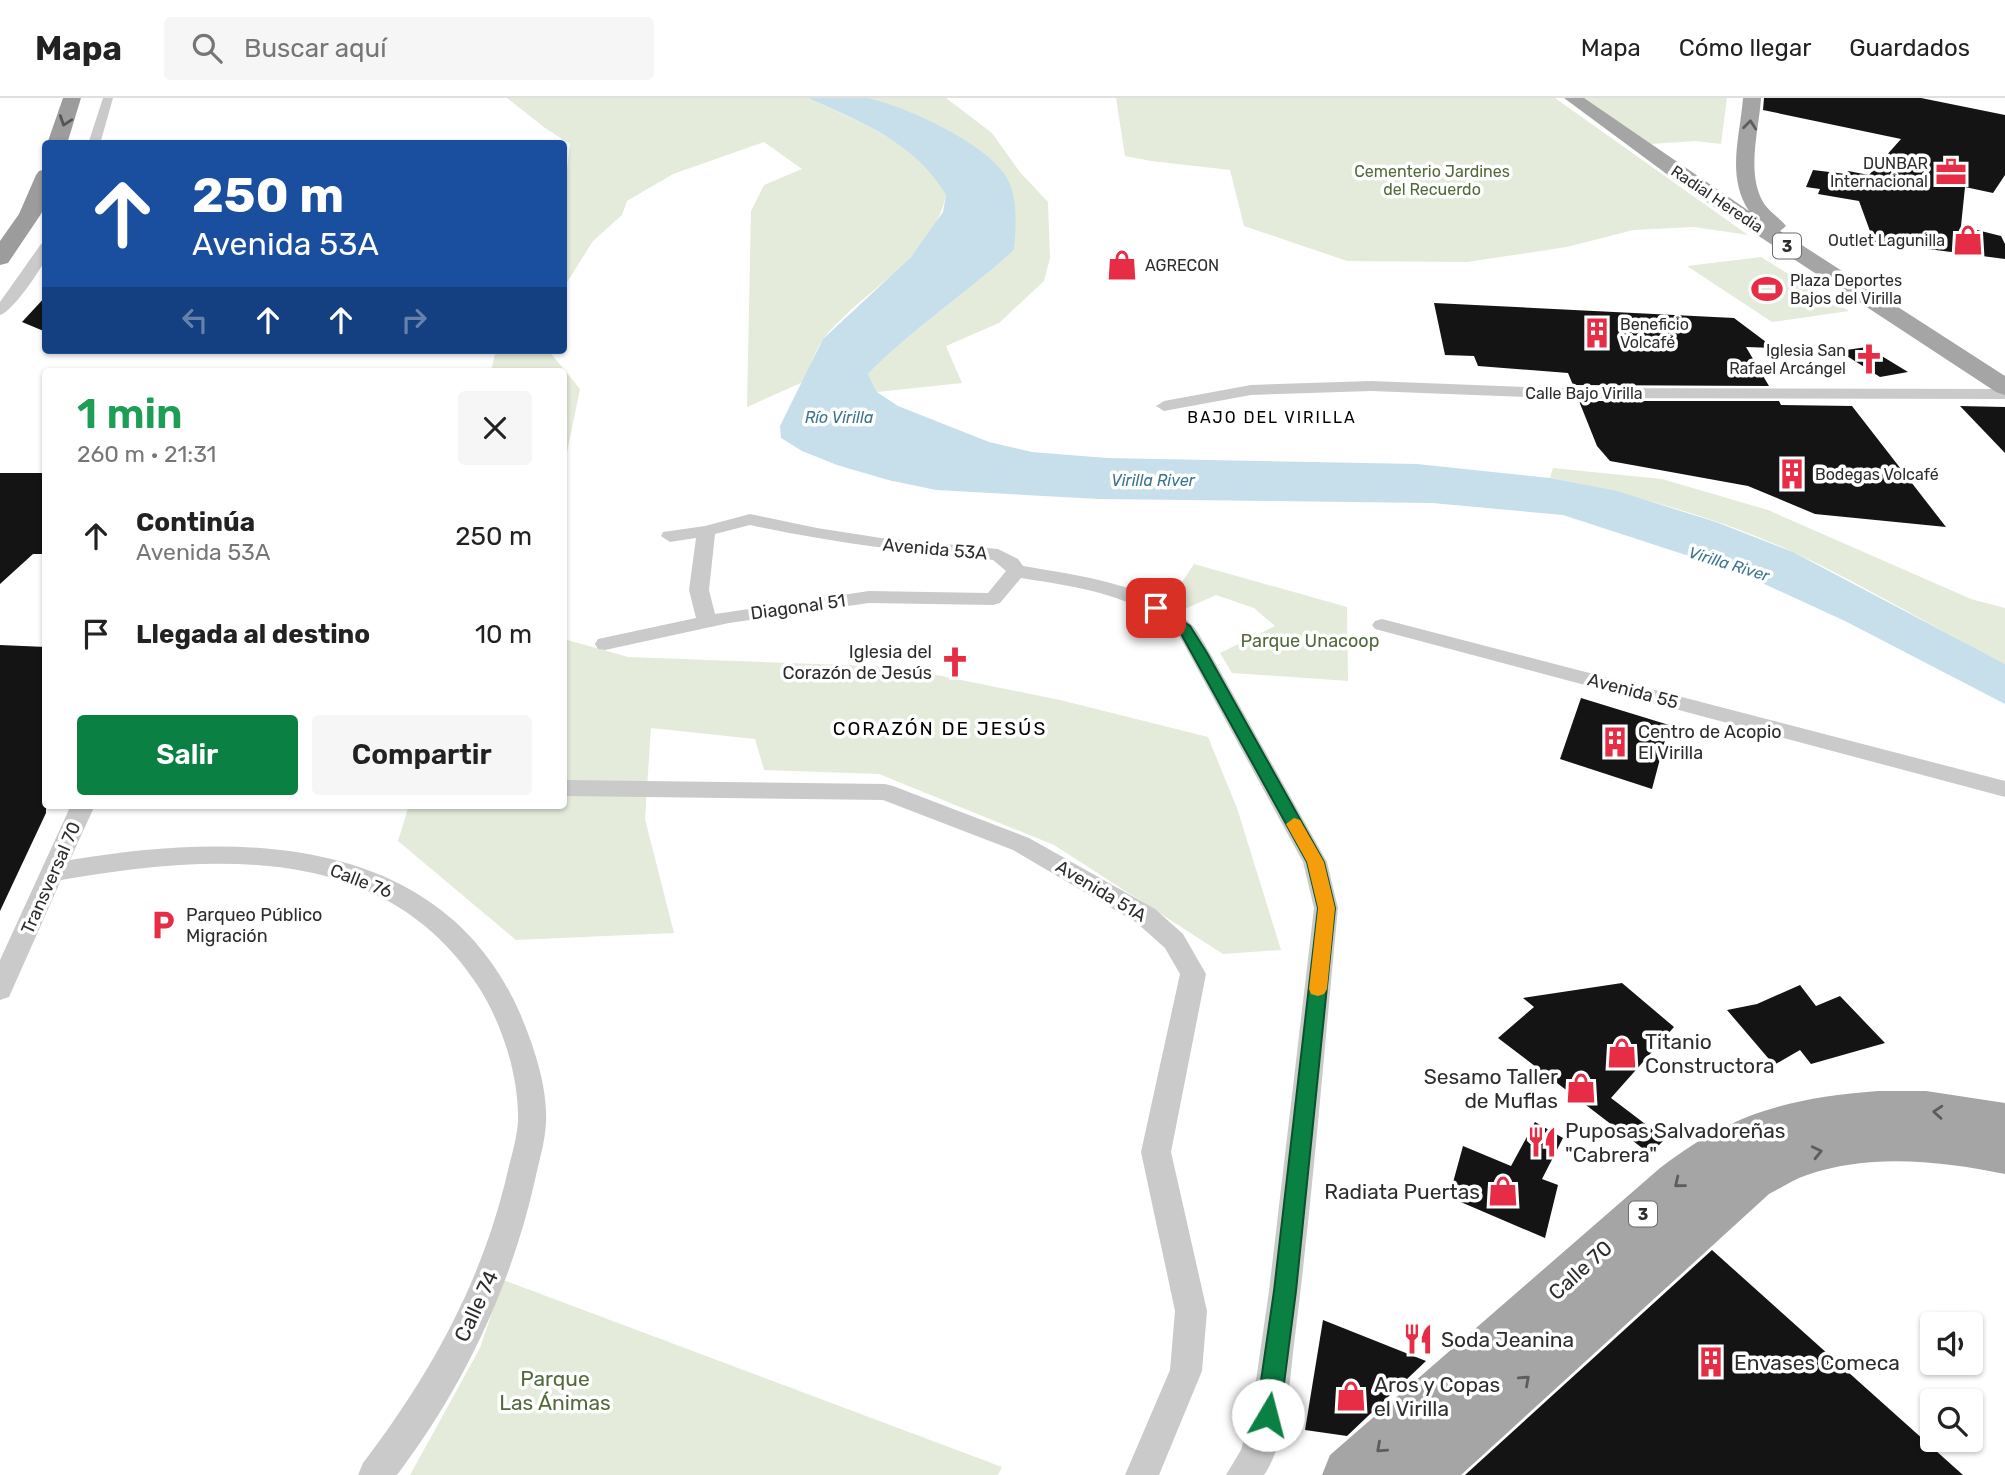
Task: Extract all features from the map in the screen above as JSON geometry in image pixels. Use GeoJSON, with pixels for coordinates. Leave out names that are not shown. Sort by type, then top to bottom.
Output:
{"type":"FeatureCollection","features":[{"type":"Feature","properties":{"kind":"highway"},"geometry":{"type":"LineString","coordinates":[[58,140],[72,98]]}},
{"type":"Feature","properties":{"kind":"highway"},"geometry":{"type":"LineString","coordinates":[[77,140],[90,98]]}},
{"type":"Feature","properties":{"kind":"highway"},"geometry":{"type":"LineString","coordinates":[[0,258],[30,214],[42,185]]}},
{"type":"Feature","properties":{"kind":"highway"},"geometry":{"type":"LineString","coordinates":[[0,281],[42,223]]}},
{"type":"Feature","properties":{"kind":"main road","name":"Radial Heredia"},"geometry":{"type":"LineString","coordinates":[[1573,98],[1694,186],[2005,387]]}},
{"type":"Feature","properties":{"kind":"main road"},"geometry":{"type":"LineString","coordinates":[[1579,98],[1709,186],[1734,189],[1738,186],[1745,168]]}},
{"type":"Feature","properties":{"kind":"main road","name":"Radial Heredia"},"geometry":{"type":"LineString","coordinates":[[1752,98],[1745,168],[1748,198],[1768,222],[2005,375]]}},
{"type":"Feature","properties":{"kind":"main road","name":"Calle 70"},"geometry":{"type":"LineString","coordinates":[[1350,1475],[1677,1184],[1725,1148],[1766,1129],[1836,1114],[1893,1108],[1952,1113],[2005,1123]]}},
{"type":"Feature","properties":{"kind":"main road"},"geometry":{"type":"LineString","coordinates":[[1420,1475],[1752,1179],[1796,1157],[1859,1142],[1925,1141],[2005,1153]]}},
{"type":"Feature","properties":{"kind":"street"},"geometry":{"type":"LineString","coordinates":[[95,140],[107,98]]}},
{"type":"Feature","properties":{"kind":"street"},"geometry":{"type":"LineString","coordinates":[[0,311],[42,260]]}},
{"type":"Feature","properties":{"kind":"street","name":"Calle Bajo Virilla"},"geometry":{"type":"LineString","coordinates":[[1164,406],[1251,390],[1371,386],[1552,393],[2005,394]]}},
{"type":"Feature","properties":{"kind":"street","name":"Avenida 53A"},"geometry":{"type":"LineString","coordinates":[[670,536],[706,531],[750,519],[817,534],[881,544],[998,555],[1017,571],[1117,592],[1156,608],[1185,629],[1315,862],[1326,908],[1285,1291],[1268,1415],[1255,1459],[1243,1475]]}},
{"type":"Feature","properties":{"kind":"street"},"geometry":{"type":"LineString","coordinates":[[706,531],[699,590],[706,622]]}},
{"type":"Feature","properties":{"kind":"street","name":"Diagonal 51"},"geometry":{"type":"LineString","coordinates":[[605,644],[706,622],[869,597],[993,599],[1017,571]]}},
{"type":"Feature","properties":{"kind":"street","name":"Avenida 55"},"geometry":{"type":"LineString","coordinates":[[1382,625],[2005,789]]}},
{"type":"Feature","properties":{"kind":"street","name":"Avenida 51A"},"geometry":{"type":"LineString","coordinates":[[567,788],[885,792],[1021,844],[1146,916],[1174,941],[1193,974],[1156,1152],[1191,1311],[1186,1371],[1142,1475]]}},
{"type":"Feature","properties":{"kind":"street","name":"Transversal 70"},"geometry":{"type":"LineString","coordinates":[[0,989],[81,809]]}},
{"type":"Feature","properties":{"kind":"street","name":"Calle 76"},"geometry":{"type":"LineString","coordinates":[[54,872],[137,857],[227,853],[287,858],[352,874],[410,901],[458,938],[496,986],[521,1046],[533,1117]]}},
{"type":"Feature","properties":{"kind":"street","name":"Calle 74"},"geometry":{"type":"LineString","coordinates":[[375,1475],[435,1387],[475,1313],[503,1243],[521,1178],[533,1117]]}},
{"type":"Feature","properties":{"kind":"green space"},"geometry":{"type":"Polygon","coordinates":[[[507,98],[808,98],[868,126],[906,148],[934,174],[946,195],[939,218],[927,238],[912,256],[857,304],[824,338],[803,382],[747,407],[751,211],[764,185],[802,169],[764,142],[673,174],[627,201],[622,215],[593,241],[567,282],[567,170],[570,144],[507,98]]]}},
{"type":"Feature","properties":{"kind":"green space"},"geometry":{"type":"Polygon","coordinates":[[[866,98],[946,98],[992,133],[1019,171],[1048,202],[1050,258],[1044,281],[999,323],[946,346],[962,383],[877,392],[868,374],[903,341],[1014,250],[866,98]]]}},
{"type":"Feature","properties":{"kind":"green space","name":"Cementerio Jardines del Recuerdo"},"geometry":{"type":"Polygon","coordinates":[[[1116,98],[1555,98],[1748,235],[1694,227],[1633,230],[1567,247],[1467,262],[1347,261],[1244,226],[1230,170],[1125,156],[1116,98]]]}},
{"type":"Feature","properties":{"kind":"green space"},"geometry":{"type":"Polygon","coordinates":[[[1582,98],[1727,98],[1721,144],[1695,141],[1651,144],[1582,98]]]}},
{"type":"Feature","properties":{"kind":"green space","name":"Plaza Deportes Bajos del Virilla"},"geometry":{"type":"Polygon","coordinates":[[[1761,257],[1849,311],[1772,322],[1687,266],[1761,257]]]}},
{"type":"Feature","properties":{"kind":"green space"},"geometry":{"type":"Polygon","coordinates":[[[495,354],[551,354],[563,368],[492,368],[495,354]]]}},
{"type":"Feature","properties":{"kind":"green space"},"geometry":{"type":"Polygon","coordinates":[[[567,373],[580,389],[567,452],[567,373]]]}},
{"type":"Feature","properties":{"kind":"green space"},"geometry":{"type":"Polygon","coordinates":[[[1553,468],[1662,479],[1768,510],[1971,599],[2005,608],[2005,664],[1847,579],[1764,539],[1674,508],[1550,478],[1553,468]]]}},
{"type":"Feature","properties":{"kind":"green space","name":"Parque Unacoop"},"geometry":{"type":"Polygon","coordinates":[[[1194,564],[1347,607],[1348,681],[1232,673],[1220,653],[1275,626],[1254,608],[1216,595],[1185,609],[1168,603],[1194,564]]]}},
{"type":"Feature","properties":{"kind":"green space"},"geometry":{"type":"Polygon","coordinates":[[[567,640],[628,657],[897,667],[1060,700],[1208,737],[1237,808],[1281,950],[1223,954],[1054,845],[879,774],[764,770],[755,739],[651,728],[645,819],[674,933],[516,940],[398,841],[408,809],[567,809],[567,640]]]}},
{"type":"Feature","properties":{"kind":"green space","name":"Parque Las Ánimas"},"geometry":{"type":"Polygon","coordinates":[[[503,1280],[1002,1467],[998,1475],[410,1475],[480,1348],[503,1280]]]}},
{"type":"Feature","properties":{"kind":"water","name":"Río Virilla"},"geometry":{"type":"Polygon","coordinates":[[[808,98],[867,98],[941,126],[992,160],[1003,172],[1012,190],[1015,210],[1014,250],[903,341],[868,374],[877,392],[898,406],[989,442],[1032,452],[1107,458],[1417,464],[1550,478],[1617,491],[1716,522],[1793,552],[2005,664],[2005,704],[1845,621],[1738,572],[1563,515],[1432,503],[1099,499],[936,490],[888,480],[802,451],[781,438],[780,426],[823,339],[911,257],[943,212],[946,195],[919,161],[886,136],[808,98]]]}},
{"type":"Feature","properties":{"kind":"building"},"geometry":{"type":"Polygon","coordinates":[[[1764,98],[1921,98],[2005,115],[2005,175],[1993,193],[1965,187],[1961,226],[2001,236],[2005,244],[2005,259],[1874,242],[1859,201],[1818,194],[1820,189],[1806,187],[1813,170],[1846,174],[1848,171],[1869,175],[1901,139],[1763,110],[1764,98]]]}},
{"type":"Feature","properties":{"kind":"building"},"geometry":{"type":"Polygon","coordinates":[[[42,300],[42,330],[22,322],[42,300]]]}},
{"type":"Feature","properties":{"kind":"building","name":"Beneficio Volcafé"},"geometry":{"type":"Polygon","coordinates":[[[1434,303],[1734,318],[1774,348],[1746,347],[1769,386],[1573,385],[1568,373],[1478,366],[1474,356],[1445,355],[1434,303]]]}},
{"type":"Feature","properties":{"kind":"building","name":"Iglesia San Rafael Arcángel"},"geometry":{"type":"Polygon","coordinates":[[[1867,347],[1908,372],[1880,377],[1839,351],[1867,347]]]}},
{"type":"Feature","properties":{"kind":"building","name":"Bodegas Volcafé"},"geometry":{"type":"Polygon","coordinates":[[[1579,401],[1779,401],[1781,405],[1852,406],[1946,527],[1815,514],[1748,486],[1610,461],[1597,446],[1579,401]]]}},
{"type":"Feature","properties":{"kind":"building"},"geometry":{"type":"Polygon","coordinates":[[[1960,406],[2005,407],[2005,453],[1960,406]]]}},
{"type":"Feature","properties":{"kind":"building"},"geometry":{"type":"Polygon","coordinates":[[[0,473],[42,473],[42,554],[33,554],[0,584],[0,473]]]}},
{"type":"Feature","properties":{"kind":"building"},"geometry":{"type":"Polygon","coordinates":[[[0,645],[42,647],[42,809],[46,809],[46,813],[0,911],[0,645]]]}},
{"type":"Feature","properties":{"kind":"building","name":"Centro de Acopio El Virilla"},"geometry":{"type":"Polygon","coordinates":[[[1581,698],[1669,725],[1652,789],[1560,759],[1581,698]]]}},
{"type":"Feature","properties":{"kind":"building"},"geometry":{"type":"Polygon","coordinates":[[[1622,983],[1674,1027],[1611,1098],[1665,1139],[1650,1154],[1498,1038],[1534,1007],[1523,998],[1622,983]]]}},
{"type":"Feature","properties":{"kind":"building","name":"Titanio Constructora"},"geometry":{"type":"Polygon","coordinates":[[[1800,985],[1816,1006],[1840,996],[1885,1043],[1811,1064],[1800,1050],[1774,1065],[1727,1010],[1757,1004],[1800,985]]]}},
{"type":"Feature","properties":{"kind":"building","name":"Radiata Puertas"},"geometry":{"type":"Polygon","coordinates":[[[1535,1122],[1563,1138],[1542,1179],[1558,1185],[1545,1238],[1449,1197],[1463,1146],[1511,1166],[1535,1122]]]}},
{"type":"Feature","properties":{"kind":"building","name":"Envases Comeca"},"geometry":{"type":"Polygon","coordinates":[[[1712,1250],[1920,1436],[1920,1452],[1937,1452],[1963,1475],[1465,1475],[1712,1250]]]}},
{"type":"Feature","properties":{"kind":"building","name":"Aros y Copas el Virilla"},"geometry":{"type":"Polygon","coordinates":[[[1323,1320],[1426,1361],[1347,1436],[1305,1430],[1323,1320]]]}},
{"type":"Feature","properties":{"kind":"slow traffic"},"geometry":{"type":"LineString","coordinates":[[1294,824],[1315,862],[1326,908],[1318,989]]}},
{"type":"Feature","properties":{"kind":"place","name":"DUNBAR Internacional"},"geometry":{"type":"Point","coordinates":[1951,172]}},
{"type":"Feature","properties":{"kind":"place","name":"Outlet Lagunilla"},"geometry":{"type":"Point","coordinates":[1968,240]}},
{"type":"Feature","properties":{"kind":"place","name":"AGRECON"},"geometry":{"type":"Point","coordinates":[1122,265]}},
{"type":"Feature","properties":{"kind":"place","name":"Plaza Deportes Bajos del Virilla"},"geometry":{"type":"Point","coordinates":[1767,289]}},
{"type":"Feature","properties":{"kind":"place","name":"Beneficio Volcafé"},"geometry":{"type":"Point","coordinates":[1597,333]}},
{"type":"Feature","properties":{"kind":"place","name":"Iglesia San Rafael Arcángel"},"geometry":{"type":"Point","coordinates":[1869,359]}},
{"type":"Feature","properties":{"kind":"place","name":"Bodegas Volcafé"},"geometry":{"type":"Point","coordinates":[1792,474]}},
{"type":"Feature","properties":{"kind":"place","name":"Iglesia del Corazón de Jesús"},"geometry":{"type":"Point","coordinates":[955,662]}},
{"type":"Feature","properties":{"kind":"place","name":"Centro de Acopio El Virilla"},"geometry":{"type":"Point","coordinates":[1615,742]}},
{"type":"Feature","properties":{"kind":"place","name":"Parqueo Público Migración"},"geometry":{"type":"Point","coordinates":[163,925]}},
{"type":"Feature","properties":{"kind":"place","name":"Titanio Constructora"},"geometry":{"type":"Point","coordinates":[1622,1053]}},
{"type":"Feature","properties":{"kind":"place","name":"Sesamo Taller de Muflas"},"geometry":{"type":"Point","coordinates":[1581,1088]}},
{"type":"Feature","properties":{"kind":"place","name":"Puposas Salvadoreñas \"Cabrera\""},"geometry":{"type":"Point","coordinates":[1542,1142]}},
{"type":"Feature","properties":{"kind":"place","name":"Radiata Puertas"},"geometry":{"type":"Point","coordinates":[1503,1191]}},
{"type":"Feature","properties":{"kind":"place","name":"Soda Jeanina"},"geometry":{"type":"Point","coordinates":[1418,1339]}},
{"type":"Feature","properties":{"kind":"place","name":"Envases Comeca"},"geometry":{"type":"Point","coordinates":[1711,1362]}},
{"type":"Feature","properties":{"kind":"place","name":"Aros y Copas el Virilla"},"geometry":{"type":"Point","coordinates":[1351,1396]}},
{"type":"Feature","properties":{"kind":"district","name":"BAJO DEL VIRILLA"},"geometry":{"type":"Point","coordinates":[1272,417]}},
{"type":"Feature","properties":{"kind":"district","name":"CORAZÓN DE JESÚS"},"geometry":{"type":"Point","coordinates":[940,728]}},
{"type":"Feature","properties":{"kind":"route"},"geometry":{"type":"LineString","coordinates":[[1156,608],[1185,629],[1200,653],[1315,862],[1326,908],[1285,1291],[1268,1415]]}},
{"type":"Feature","properties":{"kind":"water label","name":"Virilla River"},"geometry":{"type":"Point","coordinates":[1153,480]}},
{"type":"Feature","properties":{"kind":"water label","name":"Virilla River"},"geometry":{"type":"Point","coordinates":[1729,564]}}]}
